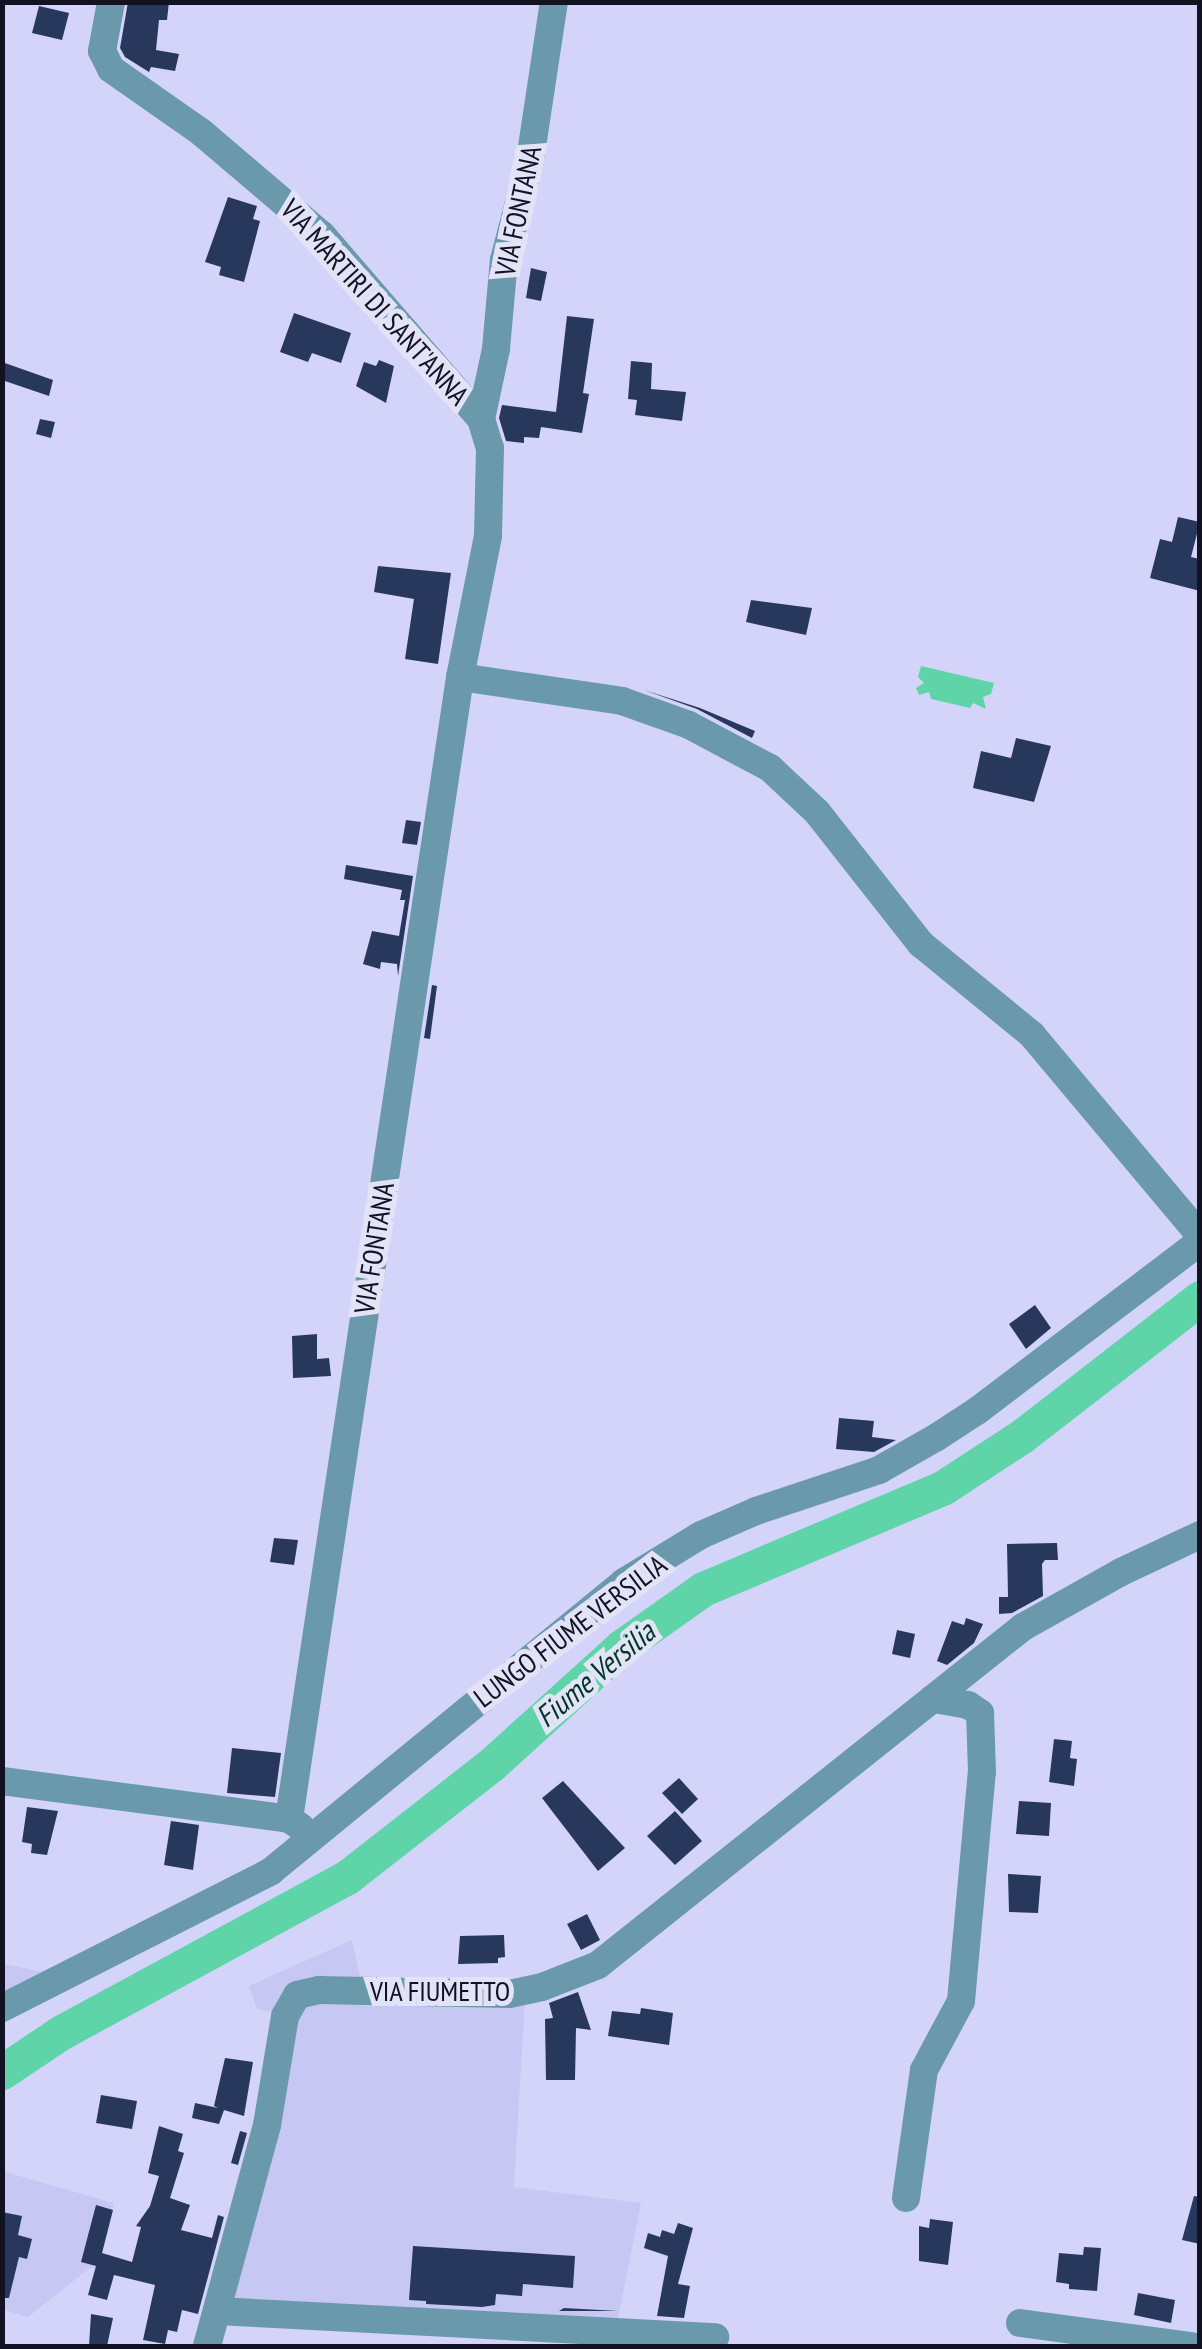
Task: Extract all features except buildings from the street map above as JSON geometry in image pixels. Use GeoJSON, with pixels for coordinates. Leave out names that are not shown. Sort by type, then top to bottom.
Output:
{"type":"FeatureCollection","features":[{"type":"Feature","properties":{"kind":"street","name":"VIA MARTIRI DI SANT'ANNA"},"geometry":{"type":"LineString","coordinates":[[111,2],[102,51],[110,69],[201,132],[322,235],[481,418],[490,448],[488,536],[460,677]]}},
{"type":"Feature","properties":{"kind":"street","name":"VIA FONTANA"},"geometry":{"type":"LineString","coordinates":[[481,418],[496,349],[504,260],[530,160],[554,2]]}},
{"type":"Feature","properties":{"kind":"street","name":"VIA FONTANA"},"geometry":{"type":"LineString","coordinates":[[289,1819],[460,677]]}},
{"type":"Feature","properties":{"kind":"street"},"geometry":{"type":"LineString","coordinates":[[460,677],[622,701],[689,726],[770,768],[817,812],[921,944],[1032,1034],[1200,1238]]}},
{"type":"Feature","properties":{"kind":"street","name":"LUNGO FIUME VERSILIA"},"geometry":{"type":"LineString","coordinates":[[2,2008],[270,1872],[315,1839],[354,1799],[624,1582],[701,1535],[756,1510],[878,1470],[937,1437],[978,1412],[1200,1238]]}},
{"type":"Feature","properties":{"kind":"street","name":"VIA FIUMETTO"},"geometry":{"type":"LineString","coordinates":[[207,2346],[266,2125],[284,2016],[298,1995],[319,1990],[509,1994],[542,1987],[598,1965],[1023,1628],[1122,1572],[1200,1535]]}},
{"type":"Feature","properties":{"kind":"street"},"geometry":{"type":"LineString","coordinates":[[906,2198],[924,2070],[961,2001],[982,1772],[980,1713],[968,1705],[933,1698]]}},
{"type":"Feature","properties":{"kind":"street"},"geometry":{"type":"LineString","coordinates":[[2,1780],[289,1819],[315,1839]]}},
{"type":"Feature","properties":{"kind":"street"},"geometry":{"type":"LineString","coordinates":[[217,2311],[715,2337]]}},
{"type":"Feature","properties":{"kind":"street"},"geometry":{"type":"LineString","coordinates":[[1020,2323],[1191,2346]]}},
{"type":"Feature","properties":{"kind":"shaded area"},"geometry":{"type":"Polygon","coordinates":[[[921,666],[994,683],[991,694],[983,697],[986,709],[973,703],[970,708],[931,699],[929,692],[919,695],[916,688],[924,683],[918,677],[921,666]]]}},
{"type":"Feature","properties":{"kind":"shaded area"},"geometry":{"type":"Polygon","coordinates":[[[352,1940],[360,1976],[526,1983],[514,2187],[641,2203],[616,2328],[224,2307],[289,2015],[257,2009],[249,1986],[352,1940]]]}},
{"type":"Feature","properties":{"kind":"shaded area"},"geometry":{"type":"Polygon","coordinates":[[[3,1964],[49,1973],[3,1999],[3,1964]]]}},
{"type":"Feature","properties":{"kind":"shaded area"},"geometry":{"type":"Polygon","coordinates":[[[2,2171],[114,2203],[99,2268],[90,2268],[28,2317],[3,2310],[2,2171]]]}},
{"type":"Feature","properties":{"kind":"waterway","name":"Fiume Versilia"},"geometry":{"type":"LineString","coordinates":[[2,2072],[60,2033],[346,1878],[492,1764],[621,1647],[703,1589],[944,1487],[1022,1436],[1200,1298]]}}]}
